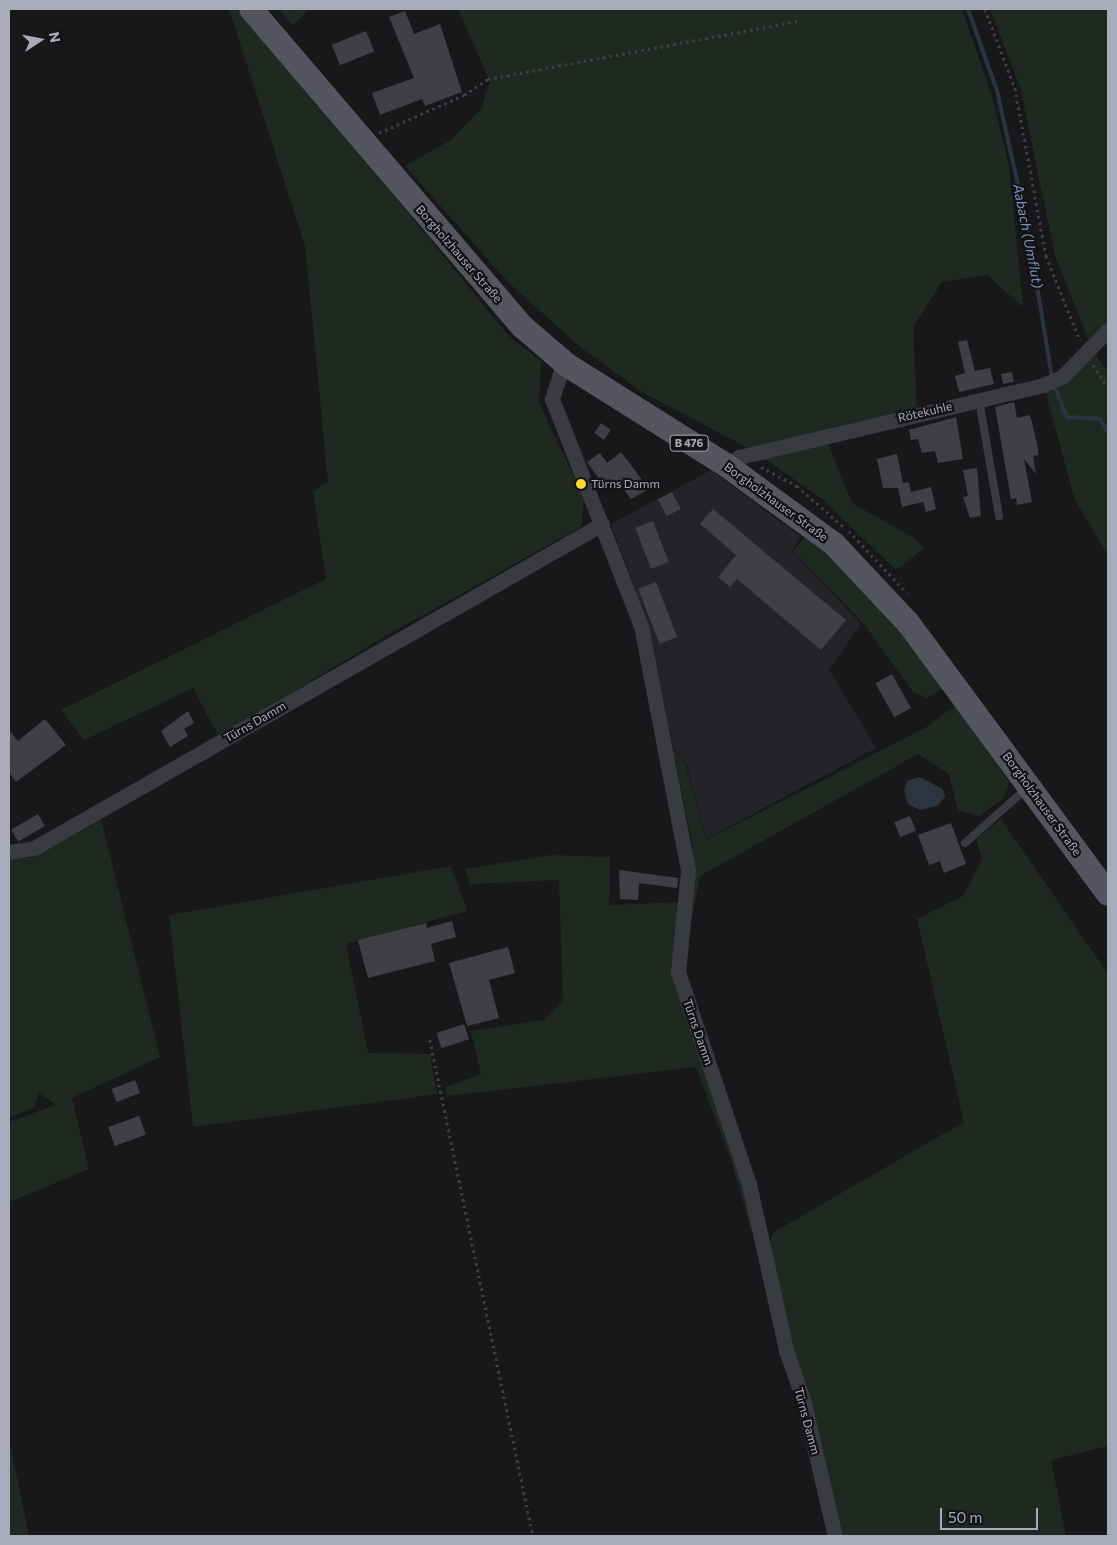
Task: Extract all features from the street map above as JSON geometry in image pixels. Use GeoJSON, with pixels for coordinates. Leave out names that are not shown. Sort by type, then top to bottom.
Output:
{"type":"FeatureCollection","features":[{"type":"Feature","properties":{"kind":"main road","name":"Borgholzhauser Straße"},"geometry":{"type":"LineString","coordinates":[[252,9],[362,141],[523,327],[567,365],[726,466],[834,544],[909,624],[1108,894]]}},
{"type":"Feature","properties":{"kind":"street","name":"Rötekuhle"},"geometry":{"type":"LineString","coordinates":[[726,466],[738,456],[1043,386],[1062,377],[1108,330]]}},
{"type":"Feature","properties":{"kind":"street","name":"Türns Damm"},"geometry":{"type":"LineString","coordinates":[[567,365],[560,374],[552,399],[641,626],[688,870],[678,972],[749,1184],[786,1350],[803,1399],[835,1536]]}},
{"type":"Feature","properties":{"kind":"street","name":"Türns Damm"},"geometry":{"type":"LineString","coordinates":[[9,852],[34,848],[602,524]]}},
{"type":"Feature","properties":{"kind":"lane"},"geometry":{"type":"LineString","coordinates":[[979,400],[999,516]]}},
{"type":"Feature","properties":{"kind":"lane"},"geometry":{"type":"LineString","coordinates":[[965,843],[1030,786]]}},
{"type":"Feature","properties":{"kind":"path"},"geometry":{"type":"LineString","coordinates":[[985,9],[1015,88],[1046,256],[1085,354],[1108,387]]}},
{"type":"Feature","properties":{"kind":"path"},"geometry":{"type":"LineString","coordinates":[[362,141],[464,95],[488,79],[799,21]]}},
{"type":"Feature","properties":{"kind":"path"},"geometry":{"type":"LineString","coordinates":[[430,1040],[533,1536]]}},
{"type":"Feature","properties":{"kind":"shaded area"},"geometry":{"type":"Polygon","coordinates":[[[229,9],[236,9],[272,47],[509,336],[541,361],[539,403],[584,498],[581,527],[382,638],[219,737],[193,688],[84,740],[61,710],[326,579],[313,491],[328,482],[305,246],[229,9]]]}},
{"type":"Feature","properties":{"kind":"shaded area"},"geometry":{"type":"Polygon","coordinates":[[[278,9],[309,9],[293,25],[278,9]]]}},
{"type":"Feature","properties":{"kind":"shaded area"},"geometry":{"type":"Polygon","coordinates":[[[458,9],[962,9],[992,96],[1009,166],[1023,307],[987,275],[942,282],[913,327],[917,409],[748,448],[642,392],[579,346],[509,283],[405,166],[451,140],[481,109],[490,82],[458,9]]]}},
{"type":"Feature","properties":{"kind":"shaded area"},"geometry":{"type":"Polygon","coordinates":[[[990,9],[1108,9],[1108,322],[1090,343],[1055,255],[1020,87],[990,9]]]}},
{"type":"Feature","properties":{"kind":"shaded area"},"geometry":{"type":"Polygon","coordinates":[[[1095,354],[1108,372],[1108,555],[1075,500],[1045,391],[1063,386],[1095,354]]]}},
{"type":"Feature","properties":{"kind":"shaded area"},"geometry":{"type":"Polygon","coordinates":[[[827,441],[852,503],[917,540],[923,549],[896,570],[822,499],[761,456],[827,441]]]}},
{"type":"Feature","properties":{"kind":"shaded area"},"geometry":{"type":"Polygon","coordinates":[[[711,470],[800,536],[792,551],[861,624],[829,670],[876,748],[706,839],[687,765],[673,748],[649,625],[611,524],[711,470]]]}},
{"type":"Feature","properties":{"kind":"shaded area"},"geometry":{"type":"Polygon","coordinates":[[[807,535],[852,575],[941,676],[944,687],[927,698],[913,692],[864,624],[793,551],[807,535]]]}},
{"type":"Feature","properties":{"kind":"shaded area"},"geometry":{"type":"Polygon","coordinates":[[[956,705],[1009,782],[1004,798],[979,816],[958,810],[949,774],[918,754],[700,876],[682,971],[765,1226],[751,1230],[732,1163],[696,1067],[447,1096],[446,1087],[481,1074],[471,1031],[544,1020],[563,1001],[559,880],[470,884],[465,869],[551,855],[610,857],[609,905],[688,902],[693,847],[673,749],[686,765],[706,840],[925,728],[956,705]]]}},
{"type":"Feature","properties":{"kind":"shaded area"},"geometry":{"type":"Polygon","coordinates":[[[1001,819],[1108,974],[1108,1446],[1051,1460],[1066,1536],[839,1536],[769,1244],[774,1232],[964,1122],[917,919],[963,896],[982,859],[976,839],[1001,819]]]}},
{"type":"Feature","properties":{"kind":"shaded area"},"geometry":{"type":"Polygon","coordinates":[[[101,820],[160,1057],[72,1098],[89,1169],[9,1202],[9,1122],[56,1105],[39,1093],[34,1108],[9,1117],[9,857],[32,858],[101,820]]]}},
{"type":"Feature","properties":{"kind":"shaded area"},"geometry":{"type":"Polygon","coordinates":[[[451,866],[467,911],[346,944],[368,1053],[430,1054],[437,1094],[193,1127],[169,915],[451,866]]]}},
{"type":"Feature","properties":{"kind":"shaded area"},"geometry":{"type":"Polygon","coordinates":[[[9,1439],[29,1536],[9,1536],[9,1439]]]}},
{"type":"Feature","properties":{"kind":"water"},"geometry":{"type":"Polygon","coordinates":[[[919,777],[943,789],[945,797],[937,806],[920,810],[908,804],[904,791],[907,781],[919,777]]]}},
{"type":"Feature","properties":{"kind":"building"},"geometry":{"type":"Polygon","coordinates":[[[405,11],[414,34],[440,24],[462,92],[425,106],[422,99],[380,115],[372,93],[414,78],[389,17],[405,11]]]}},
{"type":"Feature","properties":{"kind":"building"},"geometry":{"type":"Polygon","coordinates":[[[366,31],[374,51],[340,65],[332,45],[366,31]]]}},
{"type":"Feature","properties":{"kind":"building"},"geometry":{"type":"Polygon","coordinates":[[[967,340],[975,371],[990,368],[994,384],[959,392],[955,376],[965,373],[958,342],[967,340]]]}},
{"type":"Feature","properties":{"kind":"building"},"geometry":{"type":"Polygon","coordinates":[[[1012,372],[1014,382],[1003,384],[1001,374],[1012,372]]]}},
{"type":"Feature","properties":{"kind":"building"},"geometry":{"type":"Polygon","coordinates":[[[1014,402],[1017,418],[1030,415],[1038,448],[1038,455],[1033,456],[1036,474],[1024,459],[1032,502],[1017,505],[1016,498],[1011,499],[995,407],[1014,402]]]}},
{"type":"Feature","properties":{"kind":"building"},"geometry":{"type":"Polygon","coordinates":[[[956,417],[963,459],[938,463],[935,451],[922,453],[918,439],[911,440],[909,430],[956,417]]]}},
{"type":"Feature","properties":{"kind":"building"},"geometry":{"type":"Polygon","coordinates":[[[601,423],[611,430],[604,440],[594,433],[601,423]]]}},
{"type":"Feature","properties":{"kind":"building"},"geometry":{"type":"Polygon","coordinates":[[[621,452],[649,489],[631,499],[618,482],[607,490],[587,462],[600,453],[607,463],[621,452]]]}},
{"type":"Feature","properties":{"kind":"building"},"geometry":{"type":"Polygon","coordinates":[[[897,454],[903,483],[909,482],[911,492],[931,487],[936,509],[926,512],[923,502],[902,507],[898,488],[883,488],[877,459],[897,454]]]}},
{"type":"Feature","properties":{"kind":"building"},"geometry":{"type":"Polygon","coordinates":[[[977,468],[981,516],[970,518],[963,497],[968,496],[963,470],[977,468]]]}},
{"type":"Feature","properties":{"kind":"building"},"geometry":{"type":"Polygon","coordinates":[[[672,492],[681,509],[667,516],[658,500],[672,492]]]}},
{"type":"Feature","properties":{"kind":"building"},"geometry":{"type":"Polygon","coordinates":[[[713,509],[846,620],[821,650],[737,579],[730,587],[718,577],[736,555],[700,524],[713,509]]]}},
{"type":"Feature","properties":{"kind":"building"},"geometry":{"type":"Polygon","coordinates":[[[653,521],[669,562],[651,569],[635,528],[653,521]]]}},
{"type":"Feature","properties":{"kind":"building"},"geometry":{"type":"Polygon","coordinates":[[[656,582],[677,637],[659,644],[638,589],[656,582]]]}},
{"type":"Feature","properties":{"kind":"building"},"geometry":{"type":"Polygon","coordinates":[[[892,674],[911,708],[894,717],[875,683],[892,674]]]}},
{"type":"Feature","properties":{"kind":"building"},"geometry":{"type":"Polygon","coordinates":[[[188,711],[194,723],[184,729],[188,736],[170,747],[161,731],[188,711]]]}},
{"type":"Feature","properties":{"kind":"building"},"geometry":{"type":"Polygon","coordinates":[[[45,719],[66,745],[16,782],[9,772],[9,730],[18,741],[45,719]]]}},
{"type":"Feature","properties":{"kind":"building"},"geometry":{"type":"Polygon","coordinates":[[[38,814],[45,826],[18,842],[11,830],[38,814]]]}},
{"type":"Feature","properties":{"kind":"building"},"geometry":{"type":"Polygon","coordinates":[[[910,816],[916,831],[900,837],[894,822],[910,816]]]}},
{"type":"Feature","properties":{"kind":"building"},"geometry":{"type":"Polygon","coordinates":[[[951,823],[966,864],[944,873],[940,861],[929,865],[918,835],[951,823]]]}},
{"type":"Feature","properties":{"kind":"building"},"geometry":{"type":"Polygon","coordinates":[[[619,870],[678,878],[677,888],[639,883],[638,900],[620,899],[619,870]]]}},
{"type":"Feature","properties":{"kind":"building"},"geometry":{"type":"Polygon","coordinates":[[[452,921],[456,937],[431,944],[435,961],[368,978],[358,940],[426,923],[427,928],[452,921]]]}},
{"type":"Feature","properties":{"kind":"building"},"geometry":{"type":"Polygon","coordinates":[[[508,947],[515,973],[489,980],[499,1018],[467,1026],[449,963],[508,947]]]}},
{"type":"Feature","properties":{"kind":"building"},"geometry":{"type":"Polygon","coordinates":[[[464,1024],[469,1039],[441,1048],[436,1033],[464,1024]]]}},
{"type":"Feature","properties":{"kind":"building"},"geometry":{"type":"Polygon","coordinates":[[[135,1080],[140,1093],[117,1102],[112,1089],[135,1080]]]}},
{"type":"Feature","properties":{"kind":"building"},"geometry":{"type":"Polygon","coordinates":[[[139,1116],[146,1135],[115,1146],[108,1127],[139,1116]]]}},
{"type":"Feature","properties":{"kind":"waterway","name":"Aabach (Umflut)"},"geometry":{"type":"LineString","coordinates":[[968,9],[997,91],[1027,225],[1052,378]]}},
{"type":"Feature","properties":{"kind":"waterway","name":"Aabach (Umflut)"},"geometry":{"type":"LineString","coordinates":[[1054,385],[1067,417],[1100,419],[1108,433]]}},
{"type":"Feature","properties":{"kind":"place","name":"Türns Damm"},"geometry":{"type":"Point","coordinates":[581,484]}}]}
